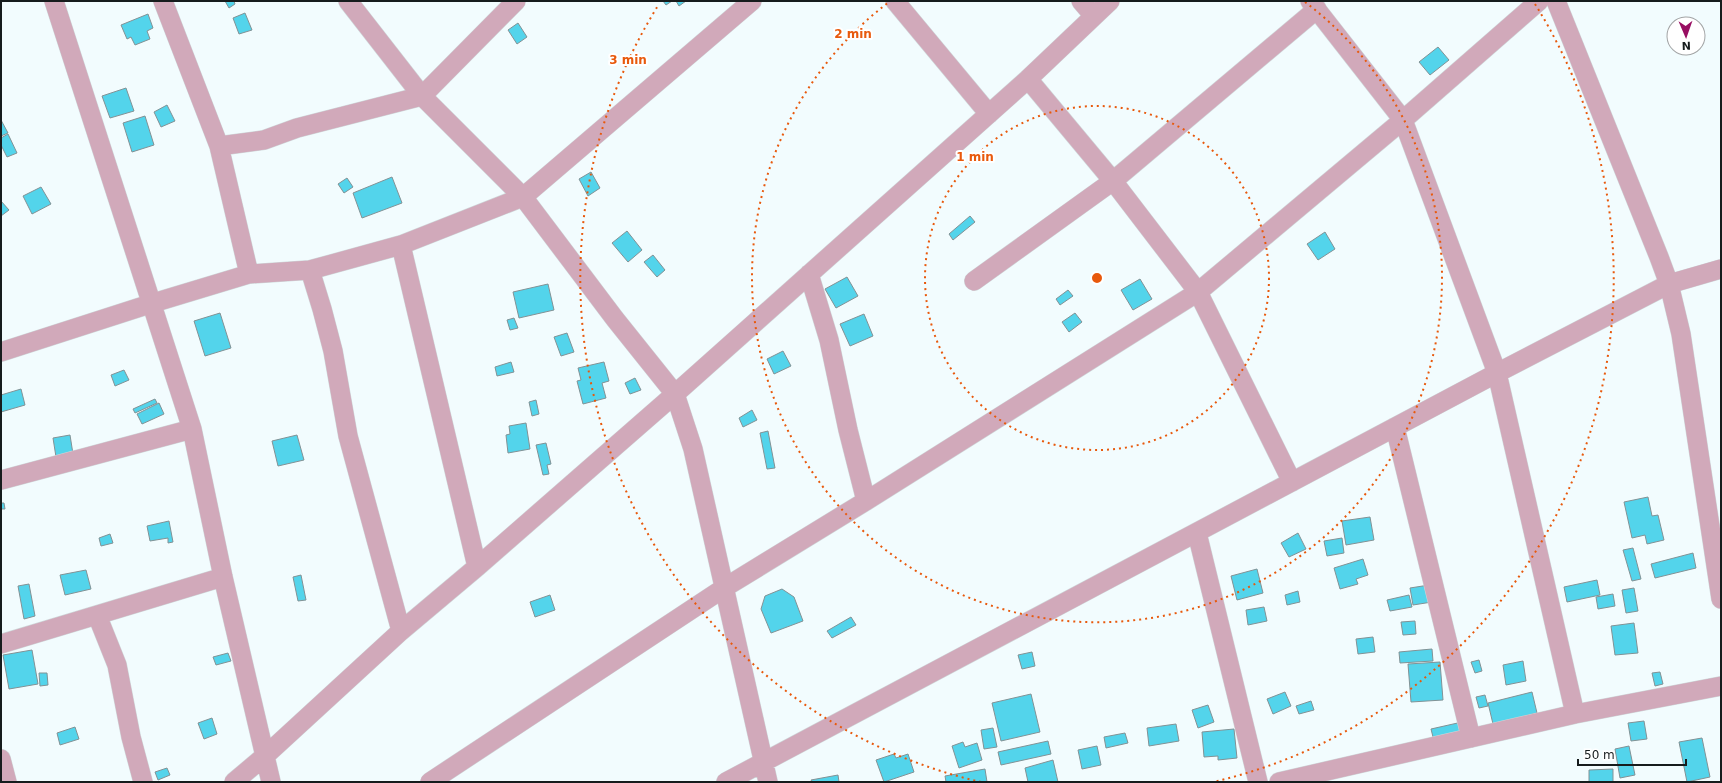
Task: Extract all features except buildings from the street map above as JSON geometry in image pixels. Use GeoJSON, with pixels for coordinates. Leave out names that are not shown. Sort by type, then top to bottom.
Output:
{"type":"FeatureCollection","features":[{"type":"Feature","properties":{"kind":"street"},"geometry":{"type":"LineString","coordinates":[[54,1],[153,303],[192,430],[223,577],[266,755],[271,782]]}},
{"type":"Feature","properties":{"kind":"street"},"geometry":{"type":"LineString","coordinates":[[163,1],[219,146],[249,274]]}},
{"type":"Feature","properties":{"kind":"street"},"geometry":{"type":"LineString","coordinates":[[348,1],[422,96],[523,197],[615,319],[675,394],[693,449],[768,782]]}},
{"type":"Feature","properties":{"kind":"street"},"geometry":{"type":"LineString","coordinates":[[219,146],[264,140],[297,128],[422,96],[516,1]]}},
{"type":"Feature","properties":{"kind":"street"},"geometry":{"type":"LineString","coordinates":[[1,352],[249,274],[310,270],[401,245],[523,197],[752,1]]}},
{"type":"Feature","properties":{"kind":"street"},"geometry":{"type":"LineString","coordinates":[[895,1],[989,114]]}},
{"type":"Feature","properties":{"kind":"street"},"geometry":{"type":"LineString","coordinates":[[1081,1],[1094,15]]}},
{"type":"Feature","properties":{"kind":"street"},"geometry":{"type":"LineString","coordinates":[[234,782],[266,755],[401,631],[477,567],[675,394],[1028,79],[1110,1]]}},
{"type":"Feature","properties":{"kind":"street"},"geometry":{"type":"LineString","coordinates":[[430,782],[724,588],[866,502],[1198,292],[1403,120],[1539,1]]}},
{"type":"Feature","properties":{"kind":"street"},"geometry":{"type":"LineString","coordinates":[[1556,1],[1669,284],[1681,334],[1721,599]]}},
{"type":"Feature","properties":{"kind":"street"},"geometry":{"type":"LineString","coordinates":[[974,281],[1113,181],[1314,5],[1403,120],[1497,373],[1575,714]]}},
{"type":"Feature","properties":{"kind":"street"},"geometry":{"type":"LineString","coordinates":[[1028,79],[1113,181],[1198,292],[1292,482]]}},
{"type":"Feature","properties":{"kind":"street"},"geometry":{"type":"LineString","coordinates":[[401,245],[477,567]]}},
{"type":"Feature","properties":{"kind":"street"},"geometry":{"type":"LineString","coordinates":[[726,782],[1497,373],[1669,284],[1721,269]]}},
{"type":"Feature","properties":{"kind":"street"},"geometry":{"type":"LineString","coordinates":[[310,270],[333,351],[348,436],[401,631]]}},
{"type":"Feature","properties":{"kind":"street"},"geometry":{"type":"LineString","coordinates":[[809,274],[829,340],[848,430],[866,502]]}},
{"type":"Feature","properties":{"kind":"street"},"geometry":{"type":"LineString","coordinates":[[1395,427],[1471,738]]}},
{"type":"Feature","properties":{"kind":"street"},"geometry":{"type":"LineString","coordinates":[[1,480],[192,430]]}},
{"type":"Feature","properties":{"kind":"street"},"geometry":{"type":"LineString","coordinates":[[1197,533],[1258,782]]}},
{"type":"Feature","properties":{"kind":"street"},"geometry":{"type":"LineString","coordinates":[[1,644],[223,577]]}},
{"type":"Feature","properties":{"kind":"street"},"geometry":{"type":"LineString","coordinates":[[97,615],[117,665],[132,737],[144,782]]}},
{"type":"Feature","properties":{"kind":"street"},"geometry":{"type":"LineString","coordinates":[[1279,782],[1575,714],[1721,686]]}},
{"type":"Feature","properties":{"kind":"street"},"geometry":{"type":"LineString","coordinates":[[1,759],[7,782]]}}]}
